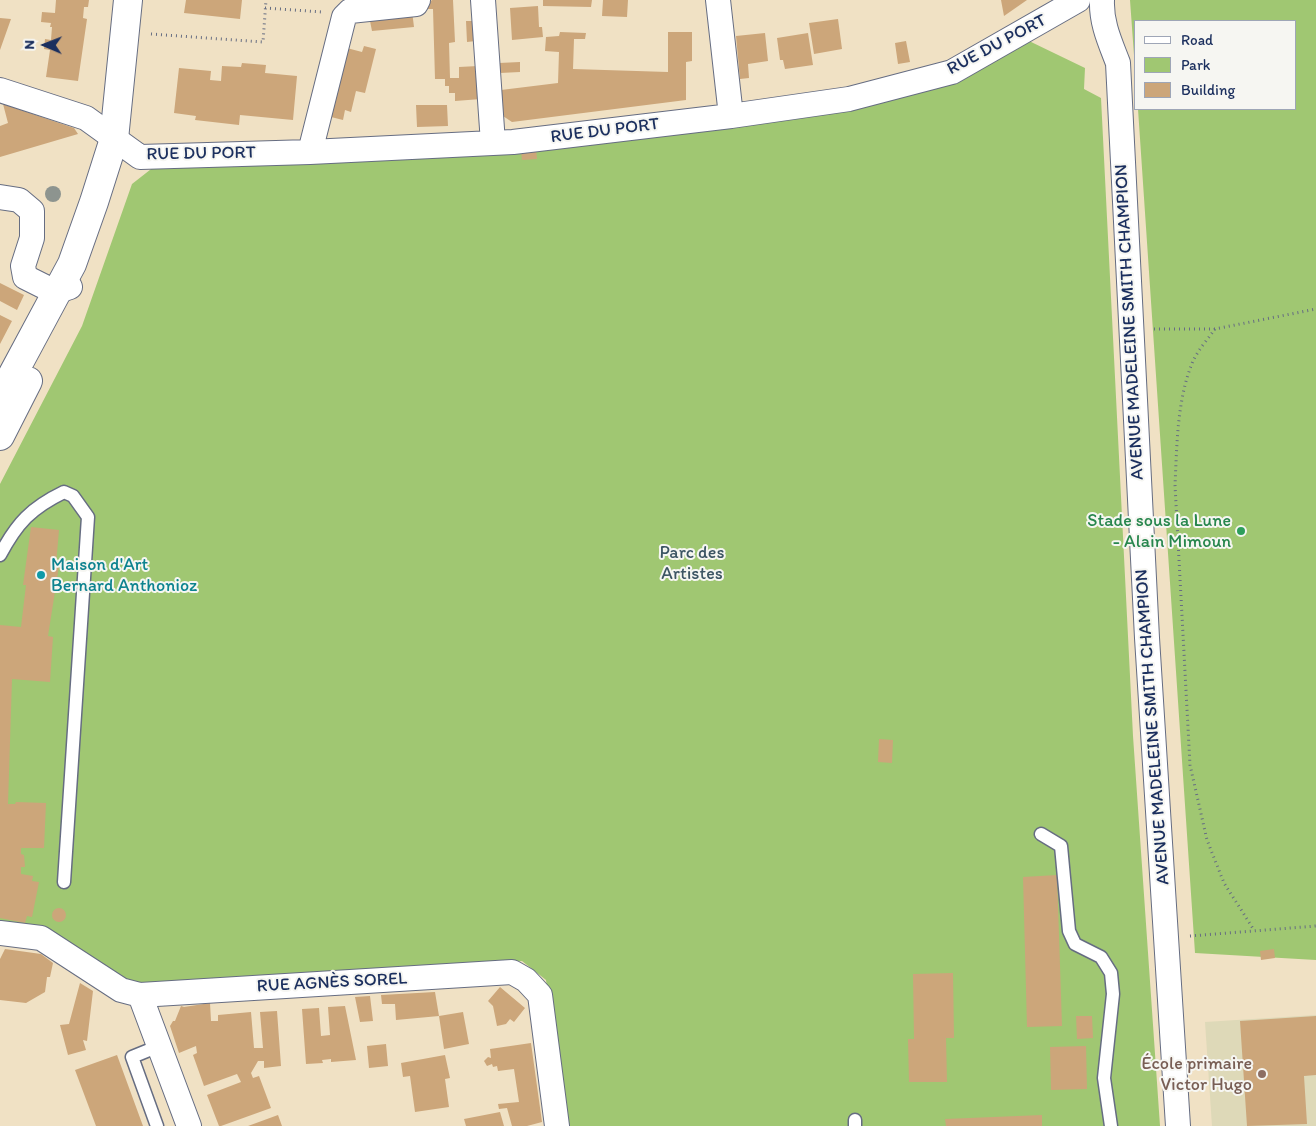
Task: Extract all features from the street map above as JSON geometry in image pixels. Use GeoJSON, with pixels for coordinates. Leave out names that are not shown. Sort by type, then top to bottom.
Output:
{"type":"FeatureCollection","features":[{"type":"Feature","properties":{"kind":"main road"},"geometry":{"type":"LineString","coordinates":[[0,436],[53,332],[66,281],[114,139],[128,0]]}},
{"type":"Feature","properties":{"kind":"main road"},"geometry":{"type":"LineString","coordinates":[[0,398],[66,281]]}},
{"type":"Feature","properties":{"kind":"street"},"geometry":{"type":"LineString","coordinates":[[310,152],[344,17],[350,11],[416,4],[418,0]]}},
{"type":"Feature","properties":{"kind":"street"},"geometry":{"type":"LineString","coordinates":[[483,0],[493,143]]}},
{"type":"Feature","properties":{"kind":"street"},"geometry":{"type":"LineString","coordinates":[[718,0],[731,116]]}},
{"type":"Feature","properties":{"kind":"street","name":"RUE DU PORT"},"geometry":{"type":"LineString","coordinates":[[0,90],[86,118],[140,157],[310,152],[493,143],[731,116],[849,99],[952,72],[1078,0]]}},
{"type":"Feature","properties":{"kind":"street","name":"AVENUE MADELEINE SMITH CHAMPION"},"geometry":{"type":"LineString","coordinates":[[1102,0],[1101,13],[1118,63],[1130,329],[1178,1126]]}},
{"type":"Feature","properties":{"kind":"street"},"geometry":{"type":"LineString","coordinates":[[0,197],[19,200],[32,211],[33,227],[24,258],[23,272],[30,281],[66,281]]}},
{"type":"Feature","properties":{"kind":"street","name":"RUE AGNÈS SOREL"},"geometry":{"type":"LineString","coordinates":[[0,933],[41,938],[121,990],[140,995],[512,972],[526,980],[540,995],[556,1126]]}},
{"type":"Feature","properties":{"kind":"street"},"geometry":{"type":"LineString","coordinates":[[140,995],[189,1126]]}},
{"type":"Feature","properties":{"kind":"lane"},"geometry":{"type":"LineString","coordinates":[[0,555],[14,528],[42,502],[64,492],[73,496],[88,517],[64,882]]}},
{"type":"Feature","properties":{"kind":"lane"},"geometry":{"type":"LineString","coordinates":[[1041,834],[1061,846],[1069,931],[1076,944],[1101,958],[1111,973],[1113,994],[1104,1078],[1111,1126]]}},
{"type":"Feature","properties":{"kind":"lane"},"geometry":{"type":"LineString","coordinates":[[157,1126],[132,1057],[159,1046]]}},
{"type":"Feature","properties":{"kind":"path"},"geometry":{"type":"LineString","coordinates":[[151,34],[263,42],[266,0]]}},
{"type":"Feature","properties":{"kind":"path"},"geometry":{"type":"LineString","coordinates":[[265,8],[347,14]]}},
{"type":"Feature","properties":{"kind":"path"},"geometry":{"type":"LineString","coordinates":[[1130,329],[1215,329],[1316,309]]}},
{"type":"Feature","properties":{"kind":"path"},"geometry":{"type":"LineString","coordinates":[[1215,329],[1194,360],[1183,392],[1175,485],[1190,765],[1206,840],[1224,883],[1254,930]]}},
{"type":"Feature","properties":{"kind":"path"},"geometry":{"type":"LineString","coordinates":[[1166,939],[1316,926]]}},
{"type":"Feature","properties":{"kind":"shaded area","name":"École primaire Victor Hugo"},"geometry":{"type":"Polygon","coordinates":[[[1316,1015],[1316,1126],[1212,1126],[1205,1022],[1316,1015]]]}},
{"type":"Feature","properties":{"kind":"green space","name":"Stade sous la Lune - Alain Mimoun"},"geometry":{"type":"Polygon","coordinates":[[[1130,0],[1316,0],[1316,960],[1195,953],[1138,110],[1296,110],[1296,20],[1134,20],[1134,55],[1130,0]]]}},
{"type":"Feature","properties":{"kind":"green space","name":"Parc des Artistes"},"geometry":{"type":"Polygon","coordinates":[[[1027,40],[1085,68],[1084,89],[1101,98],[1133,736],[1160,1126],[566,1126],[546,980],[522,961],[135,989],[0,926],[0,484],[82,326],[132,184],[155,166],[846,110],[958,83],[1027,40]]]}},
{"type":"Feature","properties":{"kind":"building"},"geometry":{"type":"Polygon","coordinates":[[[56,0],[89,0],[88,7],[84,7],[83,18],[87,19],[78,81],[46,77],[50,50],[44,49],[45,39],[51,40],[52,27],[50,27],[51,23],[41,22],[42,12],[55,13],[56,0]]]}},
{"type":"Feature","properties":{"kind":"building"},"geometry":{"type":"Polygon","coordinates":[[[186,0],[242,0],[240,19],[184,13],[186,0]]]}},
{"type":"Feature","properties":{"kind":"building"},"geometry":{"type":"Polygon","coordinates":[[[432,0],[453,0],[455,42],[449,43],[450,78],[459,78],[459,67],[478,66],[481,99],[455,101],[455,93],[449,93],[449,86],[445,86],[445,79],[435,79],[433,9],[423,9],[432,0]]]}},
{"type":"Feature","properties":{"kind":"building"},"geometry":{"type":"Polygon","coordinates":[[[543,0],[592,0],[591,7],[543,6],[543,0]]]}},
{"type":"Feature","properties":{"kind":"building"},"geometry":{"type":"Polygon","coordinates":[[[603,0],[628,0],[627,17],[602,16],[603,0]]]}},
{"type":"Feature","properties":{"kind":"building"},"geometry":{"type":"Polygon","coordinates":[[[1001,0],[1027,0],[1004,16],[1001,0]]]}},
{"type":"Feature","properties":{"kind":"building"},"geometry":{"type":"Polygon","coordinates":[[[538,6],[539,27],[542,27],[543,37],[512,40],[510,8],[538,6]]]}},
{"type":"Feature","properties":{"kind":"building"},"geometry":{"type":"Polygon","coordinates":[[[412,11],[414,27],[372,31],[370,21],[412,11]]]}},
{"type":"Feature","properties":{"kind":"building"},"geometry":{"type":"Polygon","coordinates":[[[0,18],[11,19],[0,50],[0,18]]]}},
{"type":"Feature","properties":{"kind":"building"},"geometry":{"type":"Polygon","coordinates":[[[838,19],[842,49],[814,54],[809,23],[838,19]]]}},
{"type":"Feature","properties":{"kind":"building"},"geometry":{"type":"Polygon","coordinates":[[[466,21],[475,21],[476,41],[467,42],[466,21]]]}},
{"type":"Feature","properties":{"kind":"building"},"geometry":{"type":"Polygon","coordinates":[[[560,32],[586,33],[585,39],[574,39],[573,69],[668,72],[668,32],[692,32],[692,61],[686,62],[686,100],[512,122],[503,116],[501,90],[558,83],[559,52],[545,51],[546,37],[559,36],[560,32]]]}},
{"type":"Feature","properties":{"kind":"building"},"geometry":{"type":"Polygon","coordinates":[[[765,33],[768,61],[748,64],[749,78],[740,79],[736,36],[765,33]]]}},
{"type":"Feature","properties":{"kind":"building"},"geometry":{"type":"Polygon","coordinates":[[[808,33],[813,65],[785,69],[783,60],[780,60],[777,38],[808,33]]]}},
{"type":"Feature","properties":{"kind":"building"},"geometry":{"type":"Polygon","coordinates":[[[906,41],[910,62],[898,64],[895,43],[906,41]]]}},
{"type":"Feature","properties":{"kind":"building"},"geometry":{"type":"Polygon","coordinates":[[[364,46],[376,49],[365,93],[356,91],[351,112],[345,110],[343,120],[327,116],[343,47],[362,52],[364,46]]]}},
{"type":"Feature","properties":{"kind":"building"},"geometry":{"type":"Polygon","coordinates":[[[520,62],[520,72],[500,73],[499,63],[520,62]]]}},
{"type":"Feature","properties":{"kind":"building"},"geometry":{"type":"Polygon","coordinates":[[[242,63],[266,65],[265,73],[297,76],[293,120],[240,115],[239,125],[195,120],[196,116],[174,113],[179,68],[211,71],[210,80],[221,81],[222,66],[241,67],[242,63]]]}},
{"type":"Feature","properties":{"kind":"building"},"geometry":{"type":"Polygon","coordinates":[[[3,104],[74,128],[78,134],[0,157],[0,126],[8,123],[3,104]]]}},
{"type":"Feature","properties":{"kind":"building"},"geometry":{"type":"Polygon","coordinates":[[[416,105],[447,105],[448,126],[417,127],[416,105]]]}},
{"type":"Feature","properties":{"kind":"building"},"geometry":{"type":"Polygon","coordinates":[[[536,149],[537,159],[522,160],[521,151],[536,149]]]}},
{"type":"Feature","properties":{"kind":"building"},"geometry":{"type":"Polygon","coordinates":[[[0,283],[24,295],[17,310],[0,301],[0,283]]]}},
{"type":"Feature","properties":{"kind":"building"},"geometry":{"type":"Polygon","coordinates":[[[0,315],[12,321],[0,344],[0,315]]]}},
{"type":"Feature","properties":{"kind":"building"},"geometry":{"type":"Polygon","coordinates":[[[31,527],[59,530],[56,565],[59,566],[48,636],[53,637],[50,682],[12,679],[8,804],[15,804],[16,802],[46,803],[44,848],[21,848],[25,867],[21,867],[21,874],[33,876],[32,881],[39,882],[32,917],[27,916],[25,923],[0,918],[0,625],[21,627],[26,585],[23,585],[31,527]]]}},
{"type":"Feature","properties":{"kind":"building"},"geometry":{"type":"Polygon","coordinates":[[[879,739],[893,740],[892,763],[878,762],[879,739]]]}},
{"type":"Feature","properties":{"kind":"building"},"geometry":{"type":"Polygon","coordinates":[[[1057,875],[1062,1026],[1027,1027],[1023,877],[1057,875]]]}},
{"type":"Feature","properties":{"kind":"building"},"geometry":{"type":"Polygon","coordinates":[[[56,908],[62,908],[66,915],[62,922],[56,922],[52,918],[52,912],[56,908]]]}},
{"type":"Feature","properties":{"kind":"building"},"geometry":{"type":"Polygon","coordinates":[[[5,949],[41,954],[53,963],[50,977],[47,977],[45,992],[26,1003],[0,1000],[0,959],[5,949]]]}},
{"type":"Feature","properties":{"kind":"building"},"geometry":{"type":"Polygon","coordinates":[[[1274,949],[1275,958],[1261,960],[1260,951],[1274,949]]]}},
{"type":"Feature","properties":{"kind":"building"},"geometry":{"type":"Polygon","coordinates":[[[953,973],[954,1038],[946,1038],[947,1082],[909,1082],[908,1039],[914,1039],[913,974],[953,973]]]}},
{"type":"Feature","properties":{"kind":"building"},"geometry":{"type":"Polygon","coordinates":[[[80,983],[93,991],[87,1041],[83,1040],[86,1050],[68,1055],[60,1025],[69,1024],[80,983]]]}},
{"type":"Feature","properties":{"kind":"building"},"geometry":{"type":"Polygon","coordinates":[[[500,987],[525,1008],[514,1022],[510,1019],[506,1024],[497,1026],[493,1006],[488,1001],[500,987]]]}},
{"type":"Feature","properties":{"kind":"building"},"geometry":{"type":"Polygon","coordinates":[[[435,992],[439,1016],[396,1020],[395,1004],[382,1004],[381,995],[435,992]]]}},
{"type":"Feature","properties":{"kind":"building"},"geometry":{"type":"Polygon","coordinates":[[[370,996],[373,1021],[360,1022],[355,997],[370,996]]]}},
{"type":"Feature","properties":{"kind":"building"},"geometry":{"type":"Polygon","coordinates":[[[210,1003],[211,1021],[218,1021],[218,1015],[251,1012],[254,1048],[263,1048],[260,1012],[277,1011],[281,1066],[264,1068],[264,1061],[258,1061],[251,1073],[253,1078],[259,1076],[271,1108],[221,1126],[219,1126],[207,1095],[241,1082],[237,1074],[204,1086],[193,1055],[197,1053],[196,1046],[179,1053],[170,1026],[175,1021],[181,1006],[210,1003]]]}},
{"type":"Feature","properties":{"kind":"building"},"geometry":{"type":"Polygon","coordinates":[[[345,1006],[356,1060],[331,1062],[331,1059],[322,1060],[323,1063],[306,1064],[302,1009],[319,1008],[321,1036],[330,1035],[328,1007],[345,1006]]]}},
{"type":"Feature","properties":{"kind":"building"},"geometry":{"type":"Polygon","coordinates":[[[463,1012],[469,1044],[444,1049],[439,1016],[463,1012]]]}},
{"type":"Feature","properties":{"kind":"building"},"geometry":{"type":"Polygon","coordinates":[[[1076,1016],[1092,1016],[1093,1038],[1077,1039],[1076,1016]]]}},
{"type":"Feature","properties":{"kind":"building","name":"École primaire Victor Hugo"},"geometry":{"type":"Polygon","coordinates":[[[1316,1016],[1316,1075],[1304,1076],[1307,1124],[1247,1126],[1240,1021],[1316,1016]]]}},
{"type":"Feature","properties":{"kind":"building"},"geometry":{"type":"Polygon","coordinates":[[[531,1043],[542,1122],[527,1126],[512,1126],[507,1108],[499,1109],[498,1104],[519,1102],[514,1069],[498,1071],[497,1066],[493,1067],[492,1064],[487,1066],[484,1061],[488,1057],[491,1058],[490,1049],[531,1043]]]}},
{"type":"Feature","properties":{"kind":"building"},"geometry":{"type":"Polygon","coordinates":[[[386,1044],[388,1066],[369,1068],[367,1046],[386,1044]]]}},
{"type":"Feature","properties":{"kind":"building"},"geometry":{"type":"Polygon","coordinates":[[[1086,1046],[1087,1089],[1051,1090],[1050,1047],[1086,1046]]]}},
{"type":"Feature","properties":{"kind":"building"},"geometry":{"type":"Polygon","coordinates":[[[117,1055],[143,1126],[96,1126],[75,1070],[117,1055]]]}},
{"type":"Feature","properties":{"kind":"building"},"geometry":{"type":"Polygon","coordinates":[[[445,1055],[450,1078],[445,1079],[449,1107],[415,1112],[410,1076],[403,1077],[401,1063],[445,1055]]]}},
{"type":"Feature","properties":{"kind":"building"},"geometry":{"type":"Polygon","coordinates":[[[500,1112],[504,1126],[466,1126],[464,1119],[500,1112]]]}},
{"type":"Feature","properties":{"kind":"building"},"geometry":{"type":"Polygon","coordinates":[[[278,1115],[282,1126],[248,1126],[278,1115]]]}},
{"type":"Feature","properties":{"kind":"building"},"geometry":{"type":"Polygon","coordinates":[[[1042,1115],[1042,1126],[946,1126],[945,1119],[1042,1115]]]}},
{"type":"Feature","properties":{"kind":"place","name":"Stade sous la Lune - Alain Mimoun"},"geometry":{"type":"Point","coordinates":[1241,531]}},
{"type":"Feature","properties":{"kind":"place","name":"Maison d'Art Bernard Anthonioz"},"geometry":{"type":"Point","coordinates":[41,575]}},
{"type":"Feature","properties":{"kind":"place","name":"École primaire Victor Hugo"},"geometry":{"type":"Point","coordinates":[1262,1074]}}]}
